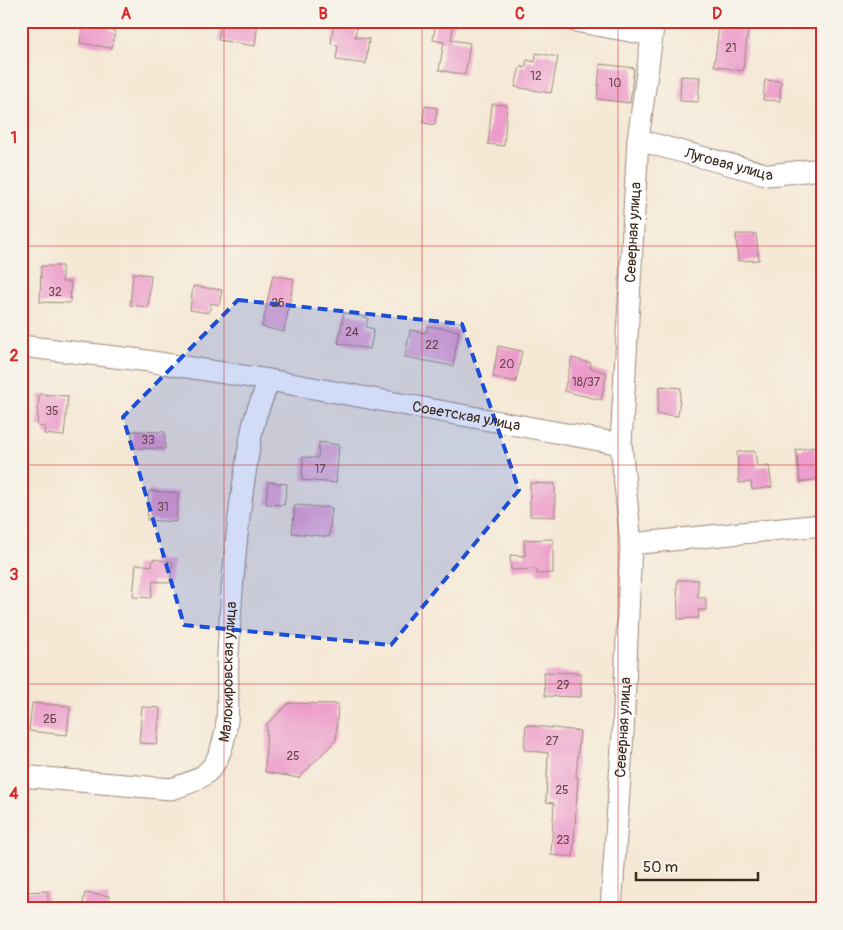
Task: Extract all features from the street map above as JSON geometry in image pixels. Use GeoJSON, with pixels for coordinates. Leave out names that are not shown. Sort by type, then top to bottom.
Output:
{"type":"FeatureCollection","features":[{"type":"Feature","properties":{"kind":"street"},"geometry":{"type":"LineString","coordinates":[[576,21],[653,28]]}},
{"type":"Feature","properties":{"kind":"street","name":"Северная улица"},"geometry":{"type":"LineString","coordinates":[[621,444],[638,140],[653,28]]}},
{"type":"Feature","properties":{"kind":"street","name":"Луговая улица"},"geometry":{"type":"LineString","coordinates":[[638,140],[769,175],[822,169]]}},
{"type":"Feature","properties":{"kind":"street","name":"Советская улица"},"geometry":{"type":"LineString","coordinates":[[21,346],[141,360],[270,380],[621,444]]}},
{"type":"Feature","properties":{"kind":"street","name":"Малокировская улица"},"geometry":{"type":"LineString","coordinates":[[21,776],[171,789],[193,782],[209,771],[216,761],[224,744],[227,714],[228,655],[240,506],[256,416],[270,380]]}},
{"type":"Feature","properties":{"kind":"street"},"geometry":{"type":"LineString","coordinates":[[621,444],[631,544],[822,525]]}},
{"type":"Feature","properties":{"kind":"street","name":"Северная улица"},"geometry":{"type":"LineString","coordinates":[[611,909],[623,733],[631,544]]}},
{"type":"Feature","properties":{"kind":"highlighted area"},"geometry":{"type":"Polygon","coordinates":[[[238,300],[462,324],[519,490],[391,645],[184,625],[123,417],[238,300]]]}},
{"type":"Feature","properties":{"kind":"building"},"geometry":{"type":"Polygon","coordinates":[[[83,21],[111,21],[110,30],[115,31],[112,48],[80,43],[83,21]]]}},
{"type":"Feature","properties":{"kind":"building"},"geometry":{"type":"Polygon","coordinates":[[[221,21],[258,21],[255,46],[218,40],[221,21]]]}},
{"type":"Feature","properties":{"kind":"building"},"geometry":{"type":"Polygon","coordinates":[[[334,21],[357,25],[355,37],[369,39],[366,64],[336,60],[338,45],[331,44],[334,21]]]}},
{"type":"Feature","properties":{"kind":"building"},"geometry":{"type":"Polygon","coordinates":[[[436,21],[454,21],[451,40],[470,43],[465,75],[439,70],[444,42],[433,40],[436,21]]]}},
{"type":"Feature","properties":{"kind":"building"},"geometry":{"type":"Polygon","coordinates":[[[719,27],[748,30],[743,71],[714,66],[719,27]]]}},
{"type":"Feature","properties":{"kind":"building"},"geometry":{"type":"Polygon","coordinates":[[[536,53],[558,57],[551,93],[515,87],[520,66],[525,68],[527,60],[535,62],[536,53]]]}},
{"type":"Feature","properties":{"kind":"building"},"geometry":{"type":"Polygon","coordinates":[[[600,64],[634,68],[630,103],[597,99],[600,64]]]}},
{"type":"Feature","properties":{"kind":"building"},"geometry":{"type":"Polygon","coordinates":[[[681,76],[700,77],[698,102],[680,101],[681,76]]]}},
{"type":"Feature","properties":{"kind":"building"},"geometry":{"type":"Polygon","coordinates":[[[765,80],[781,81],[780,101],[763,100],[765,80]]]}},
{"type":"Feature","properties":{"kind":"building"},"geometry":{"type":"Polygon","coordinates":[[[492,104],[507,105],[504,146],[488,144],[492,104]]]}},
{"type":"Feature","properties":{"kind":"building"},"geometry":{"type":"Polygon","coordinates":[[[425,106],[437,108],[435,125],[423,123],[425,106]]]}},
{"type":"Feature","properties":{"kind":"building"},"geometry":{"type":"Polygon","coordinates":[[[736,234],[756,234],[759,260],[738,261],[736,234]]]}},
{"type":"Feature","properties":{"kind":"building"},"geometry":{"type":"Polygon","coordinates":[[[41,266],[62,266],[62,282],[71,282],[70,303],[40,302],[41,266]]]}},
{"type":"Feature","properties":{"kind":"building"},"geometry":{"type":"Polygon","coordinates":[[[133,273],[151,275],[148,307],[130,305],[133,273]]]}},
{"type":"Feature","properties":{"kind":"building"},"geometry":{"type":"Polygon","coordinates":[[[273,275],[294,279],[284,332],[262,327],[273,275]]]}},
{"type":"Feature","properties":{"kind":"building"},"geometry":{"type":"Polygon","coordinates":[[[193,286],[222,290],[219,305],[211,303],[209,313],[190,310],[193,286]]]}},
{"type":"Feature","properties":{"kind":"building"},"geometry":{"type":"Polygon","coordinates":[[[344,313],[368,318],[366,327],[374,329],[370,349],[338,343],[344,313]]]}},
{"type":"Feature","properties":{"kind":"building"},"geometry":{"type":"Polygon","coordinates":[[[428,326],[459,331],[453,366],[405,357],[410,330],[426,333],[428,326]]]}},
{"type":"Feature","properties":{"kind":"building"},"geometry":{"type":"Polygon","coordinates":[[[498,346],[522,351],[516,382],[493,377],[498,346]]]}},
{"type":"Feature","properties":{"kind":"building"},"geometry":{"type":"Polygon","coordinates":[[[572,358],[591,363],[590,368],[607,373],[601,400],[564,391],[572,358]]]}},
{"type":"Feature","properties":{"kind":"building"},"geometry":{"type":"Polygon","coordinates":[[[660,386],[681,388],[678,416],[657,414],[660,386]]]}},
{"type":"Feature","properties":{"kind":"building"},"geometry":{"type":"Polygon","coordinates":[[[39,394],[68,396],[64,436],[44,434],[45,427],[37,426],[39,394]]]}},
{"type":"Feature","properties":{"kind":"building"},"geometry":{"type":"Polygon","coordinates":[[[132,431],[165,432],[165,449],[132,448],[132,431]]]}},
{"type":"Feature","properties":{"kind":"building"},"geometry":{"type":"Polygon","coordinates":[[[319,442],[339,445],[336,483],[302,480],[303,457],[318,458],[319,442]]]}},
{"type":"Feature","properties":{"kind":"building"},"geometry":{"type":"Polygon","coordinates":[[[814,447],[820,479],[800,482],[796,450],[814,447]]]}},
{"type":"Feature","properties":{"kind":"building"},"geometry":{"type":"Polygon","coordinates":[[[755,451],[757,467],[769,466],[772,487],[752,490],[751,482],[739,483],[737,452],[755,451]]]}},
{"type":"Feature","properties":{"kind":"building"},"geometry":{"type":"Polygon","coordinates":[[[268,482],[287,484],[284,505],[266,504],[268,482]]]}},
{"type":"Feature","properties":{"kind":"building"},"geometry":{"type":"Polygon","coordinates":[[[530,483],[555,484],[555,517],[530,516],[530,483]]]}},
{"type":"Feature","properties":{"kind":"building"},"geometry":{"type":"Polygon","coordinates":[[[149,491],[178,493],[176,522],[147,520],[149,491]]]}},
{"type":"Feature","properties":{"kind":"building"},"geometry":{"type":"Polygon","coordinates":[[[295,505],[332,508],[329,537],[292,533],[295,505]]]}},
{"type":"Feature","properties":{"kind":"building"},"geometry":{"type":"Polygon","coordinates":[[[553,539],[553,573],[537,574],[537,569],[511,570],[510,555],[525,556],[524,540],[553,539]]]}},
{"type":"Feature","properties":{"kind":"building"},"geometry":{"type":"Polygon","coordinates":[[[153,559],[173,562],[170,583],[153,581],[151,598],[133,597],[136,564],[152,566],[153,559]]]}},
{"type":"Feature","properties":{"kind":"building"},"geometry":{"type":"Polygon","coordinates":[[[677,580],[698,580],[698,598],[706,598],[706,610],[698,610],[699,618],[678,619],[677,580]]]}},
{"type":"Feature","properties":{"kind":"building"},"geometry":{"type":"Polygon","coordinates":[[[544,672],[581,673],[581,697],[545,696],[544,672]]]}},
{"type":"Feature","properties":{"kind":"building"},"geometry":{"type":"Polygon","coordinates":[[[32,703],[70,706],[67,735],[29,731],[32,703]]]}},
{"type":"Feature","properties":{"kind":"building"},"geometry":{"type":"Polygon","coordinates":[[[289,703],[338,704],[336,740],[299,778],[265,772],[267,724],[289,703]]]}},
{"type":"Feature","properties":{"kind":"building"},"geometry":{"type":"Polygon","coordinates":[[[142,707],[160,708],[157,744],[139,743],[142,707]]]}},
{"type":"Feature","properties":{"kind":"building"},"geometry":{"type":"Polygon","coordinates":[[[526,725],[580,731],[573,857],[551,855],[554,803],[546,802],[548,753],[524,750],[526,725]]]}},
{"type":"Feature","properties":{"kind":"building"},"geometry":{"type":"Polygon","coordinates":[[[48,891],[48,909],[21,909],[21,892],[48,891]]]}},
{"type":"Feature","properties":{"kind":"building"},"geometry":{"type":"Polygon","coordinates":[[[85,893],[109,896],[107,909],[82,909],[85,893]]]}}]}
